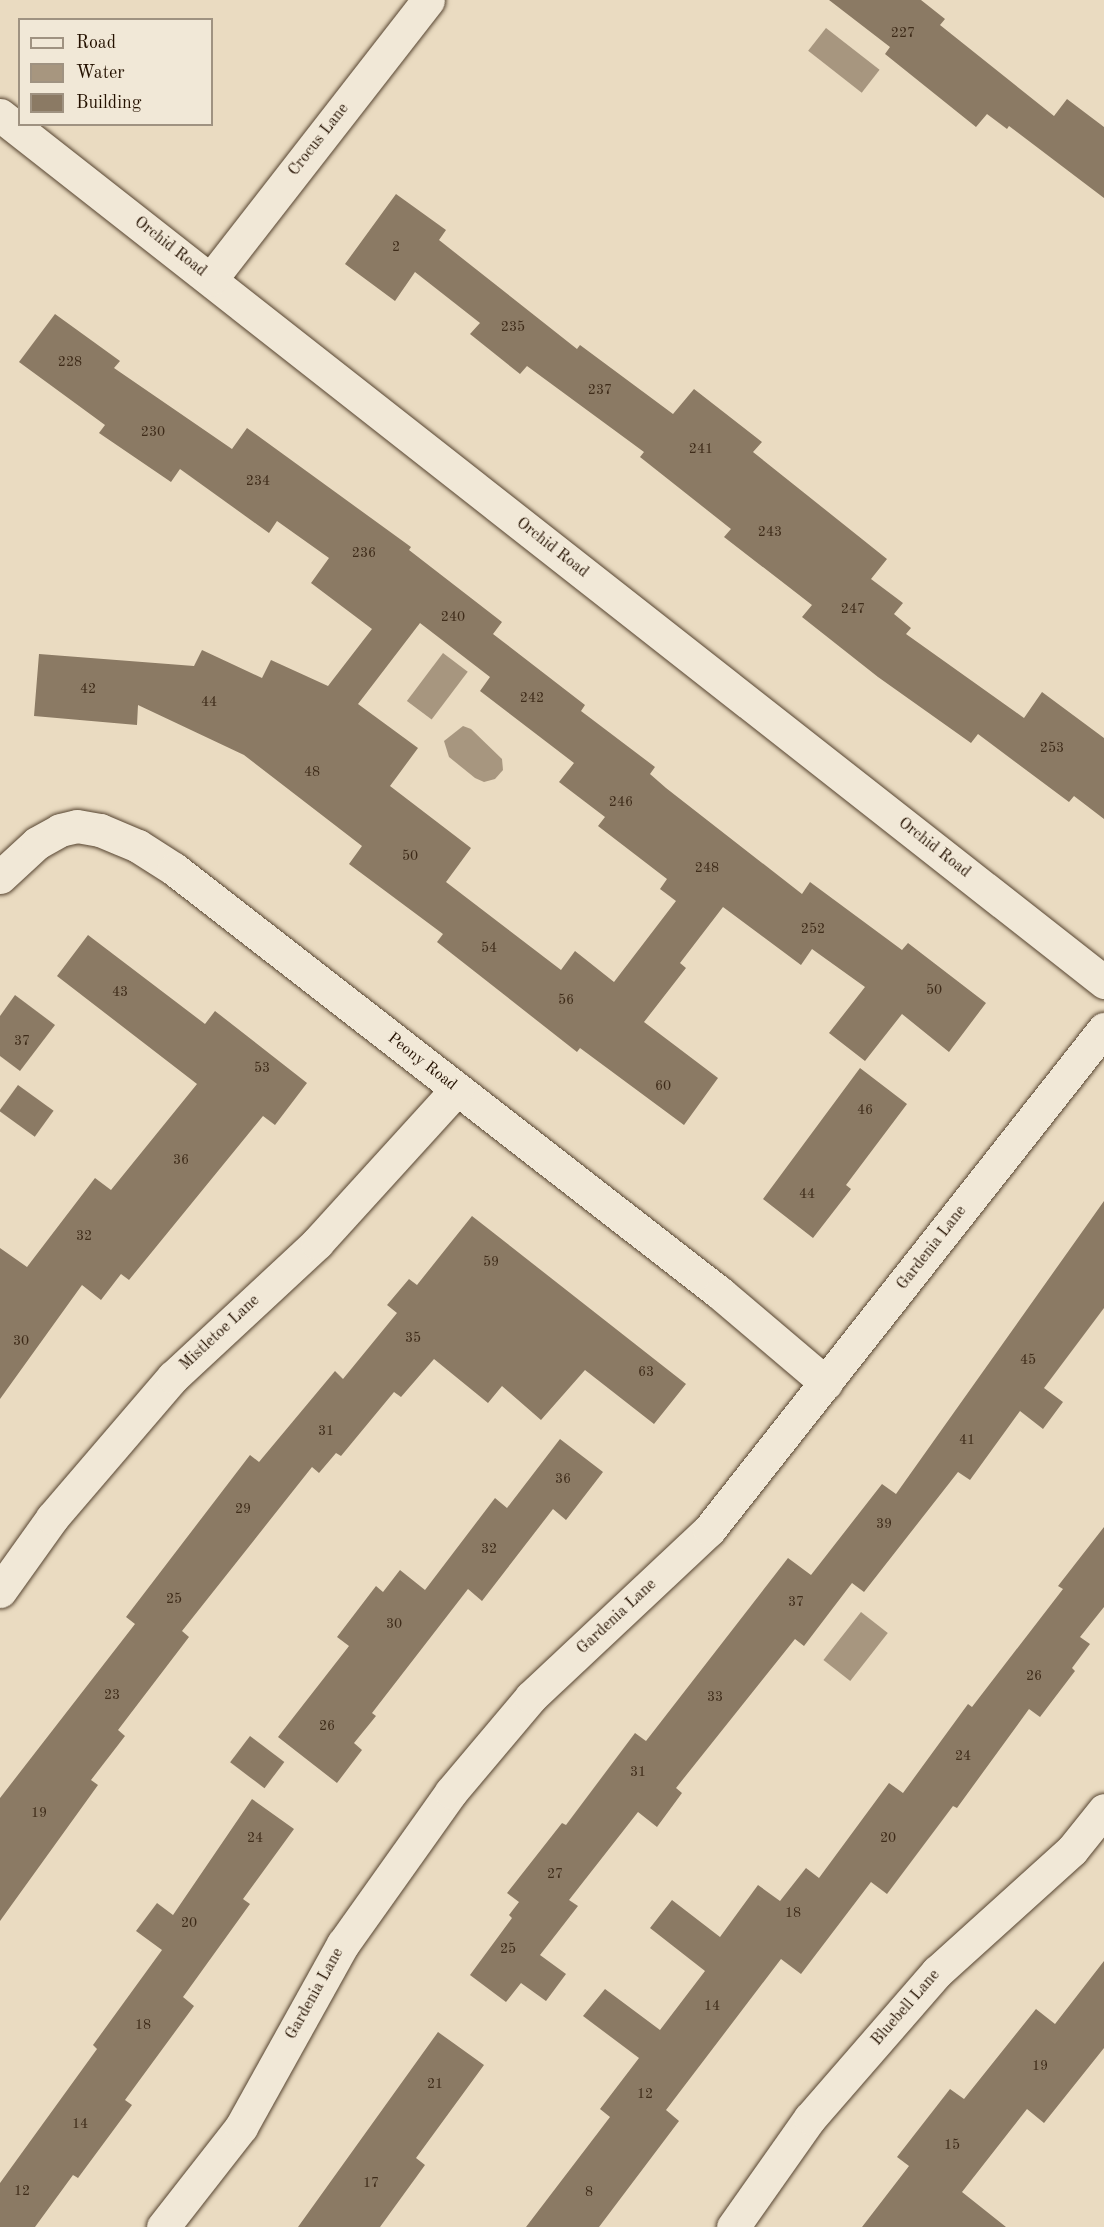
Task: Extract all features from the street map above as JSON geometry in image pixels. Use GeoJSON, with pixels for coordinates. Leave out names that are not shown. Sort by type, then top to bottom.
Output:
{"type":"FeatureCollection","features":[{"type":"Feature","properties":{"kind":"street","name":"Crocus Lane"},"geometry":{"type":"LineString","coordinates":[[211,279],[428,0]]}},
{"type":"Feature","properties":{"kind":"street","name":"Orchid Road"},"geometry":{"type":"LineString","coordinates":[[0,115],[1104,982]]}},
{"type":"Feature","properties":{"kind":"street","name":"Peony Road"},"geometry":{"type":"LineString","coordinates":[[0,877],[37,843],[60,830],[77,826],[100,830],[138,846],[174,869],[720,1293],[826,1383]]}},
{"type":"Feature","properties":{"kind":"street","name":"Gardenia Lane"},"geometry":{"type":"LineString","coordinates":[[163,2227],[241,2127],[343,1944],[451,1792],[531,1697],[709,1530],[1104,1029]]}},
{"type":"Feature","properties":{"kind":"street","name":"Mistletoe Lane"},"geometry":{"type":"LineString","coordinates":[[0,1592],[52,1518],[173,1377],[318,1243],[457,1089]]}},
{"type":"Feature","properties":{"kind":"street","name":"Bluebell Lane"},"geometry":{"type":"LineString","coordinates":[[733,2227],[810,2118],[937,1972],[1071,1850],[1104,1810]]}},
{"type":"Feature","properties":{"kind":"water"},"geometry":{"type":"Polygon","coordinates":[[[826,28],[880,70],[862,93],[808,51],[826,28]]]}},
{"type":"Feature","properties":{"kind":"water"},"geometry":{"type":"Polygon","coordinates":[[[443,653],[468,672],[432,720],[407,701],[443,653]]]}},
{"type":"Feature","properties":{"kind":"water"},"geometry":{"type":"Polygon","coordinates":[[[463,726],[471,729],[502,759],[503,770],[495,779],[484,782],[475,778],[449,757],[444,741],[463,726]]]}},
{"type":"Feature","properties":{"kind":"water"},"geometry":{"type":"Polygon","coordinates":[[[861,1612],[888,1633],[850,1681],[823,1660],[861,1612]]]}},
{"type":"Feature","properties":{"kind":"building"},"geometry":{"type":"Polygon","coordinates":[[[829,0],[921,0],[945,19],[940,25],[1054,116],[1067,99],[1104,127],[1104,198],[1009,126],[1007,129],[987,114],[976,127],[885,54],[890,47],[829,0]]]}},
{"type":"Feature","properties":{"kind":"building"},"geometry":{"type":"Polygon","coordinates":[[[396,194],[446,230],[439,240],[577,349],[580,345],[673,414],[694,389],[762,442],[753,452],[887,559],[871,579],[903,603],[894,614],[911,628],[906,634],[1024,718],[1042,692],[1104,738],[1104,819],[1074,796],[1069,802],[978,734],[971,743],[878,677],[802,617],[812,605],[724,537],[731,529],[640,457],[644,452],[527,366],[520,374],[470,334],[480,323],[415,272],[395,301],[345,264],[396,194]]]}},
{"type":"Feature","properties":{"kind":"building"},"geometry":{"type":"Polygon","coordinates":[[[55,314],[120,361],[114,368],[232,449],[247,428],[411,547],[409,550],[502,622],[493,634],[585,705],[581,711],[655,767],[650,774],[666,788],[802,894],[810,882],[902,950],[908,943],[986,1003],[949,1052],[902,1014],[865,1061],[829,1033],[865,987],[812,949],[801,965],[723,907],[680,963],[686,968],[644,1022],[718,1078],[684,1125],[580,1048],[577,1052],[437,942],[443,934],[349,864],[362,846],[244,755],[138,705],[137,725],[34,716],[39,654],[194,666],[202,650],[262,678],[271,660],[328,686],[372,629],[311,583],[329,558],[277,521],[269,533],[180,469],[171,482],[99,433],[105,425],[19,362],[55,314]],[[420,623],[358,704],[418,748],[390,786],[471,848],[446,882],[561,970],[575,951],[614,982],[676,901],[660,889],[667,879],[598,826],[605,817],[559,782],[574,763],[480,691],[490,677],[420,623]]]}},
{"type":"Feature","properties":{"kind":"building"},"geometry":{"type":"Polygon","coordinates":[[[88,935],[205,1024],[215,1011],[307,1083],[275,1125],[263,1116],[129,1280],[121,1274],[101,1300],[82,1285],[0,1399],[0,1248],[27,1267],[95,1178],[111,1190],[197,1084],[57,976],[88,935]]]}},
{"type":"Feature","properties":{"kind":"building"},"geometry":{"type":"Polygon","coordinates":[[[15,995],[55,1025],[20,1071],[0,1056],[0,1016],[15,995]]]}},
{"type":"Feature","properties":{"kind":"building"},"geometry":{"type":"Polygon","coordinates":[[[860,1068],[907,1104],[846,1185],[851,1189],[813,1238],[763,1199],[860,1068]]]}},
{"type":"Feature","properties":{"kind":"building"},"geometry":{"type":"Polygon","coordinates":[[[18,1085],[54,1111],[35,1137],[0,1111],[18,1085]]]}},
{"type":"Feature","properties":{"kind":"building"},"geometry":{"type":"Polygon","coordinates":[[[1104,1201],[1104,1308],[1044,1388],[1063,1402],[1043,1429],[1020,1411],[970,1480],[958,1472],[864,1592],[852,1583],[804,1646],[795,1639],[676,1788],[682,1793],[657,1827],[638,1812],[569,1900],[578,1906],[540,1955],[566,1974],[546,2001],[521,1983],[506,2002],[470,1975],[512,1918],[509,1915],[519,1902],[507,1893],[562,1823],[566,1825],[635,1733],[646,1741],[788,1558],[811,1575],[882,1484],[896,1494],[1104,1201]]]}},
{"type":"Feature","properties":{"kind":"building"},"geometry":{"type":"Polygon","coordinates":[[[472,1216],[686,1384],[654,1424],[585,1370],[541,1420],[502,1386],[488,1403],[434,1359],[401,1397],[394,1392],[341,1456],[336,1453],[319,1473],[312,1467],[182,1631],[189,1637],[118,1730],[125,1736],[91,1780],[98,1785],[0,1921],[0,1798],[135,1624],[126,1617],[250,1455],[259,1462],[335,1371],[343,1379],[397,1313],[387,1305],[409,1279],[417,1285],[472,1216]]]}},
{"type":"Feature","properties":{"kind":"building"},"geometry":{"type":"Polygon","coordinates":[[[560,1439],[603,1472],[566,1520],[553,1509],[482,1601],[468,1589],[372,1713],[376,1716],[354,1743],[362,1750],[337,1783],[278,1737],[349,1646],[337,1637],[376,1586],[383,1592],[400,1570],[425,1590],[495,1498],[507,1508],[560,1439]]]}},
{"type":"Feature","properties":{"kind":"building"},"geometry":{"type":"Polygon","coordinates":[[[1104,1527],[1104,1607],[1080,1637],[1090,1644],[1072,1668],[1075,1671],[1040,1717],[1029,1709],[957,1808],[953,1806],[887,1894],[871,1882],[801,1974],[781,1959],[666,2110],[679,2121],[599,2227],[526,2227],[610,2117],[600,2109],[639,2058],[583,2016],[605,1989],[660,2030],[705,1971],[650,1928],[672,1900],[720,1937],[758,1885],[780,1901],[806,1868],[819,1878],[889,1783],[903,1793],[968,1704],[972,1707],[1063,1589],[1058,1586],[1104,1527]]]}},
{"type":"Feature","properties":{"kind":"building"},"geometry":{"type":"Polygon","coordinates":[[[250,1736],[284,1762],[264,1788],[230,1762],[250,1736]]]}},
{"type":"Feature","properties":{"kind":"building"},"geometry":{"type":"Polygon","coordinates":[[[252,1799],[294,1829],[243,1899],[250,1904],[183,1997],[194,2006],[125,2100],[132,2105],[78,2178],[73,2175],[35,2227],[0,2227],[0,2183],[97,2049],[93,2045],[162,1950],[136,1931],[157,1903],[173,1915],[252,1799]]]}},
{"type":"Feature","properties":{"kind":"building"},"geometry":{"type":"Polygon","coordinates":[[[1104,1961],[1104,2048],[1044,2123],[1027,2109],[962,2192],[1006,2227],[862,2227],[909,2166],[897,2157],[950,2089],[964,2099],[1036,2009],[1055,2024],[1104,1961]]]}},
{"type":"Feature","properties":{"kind":"building"},"geometry":{"type":"Polygon","coordinates":[[[438,2032],[484,2065],[416,2158],[425,2165],[380,2227],[298,2227],[438,2032]]]}}]}
